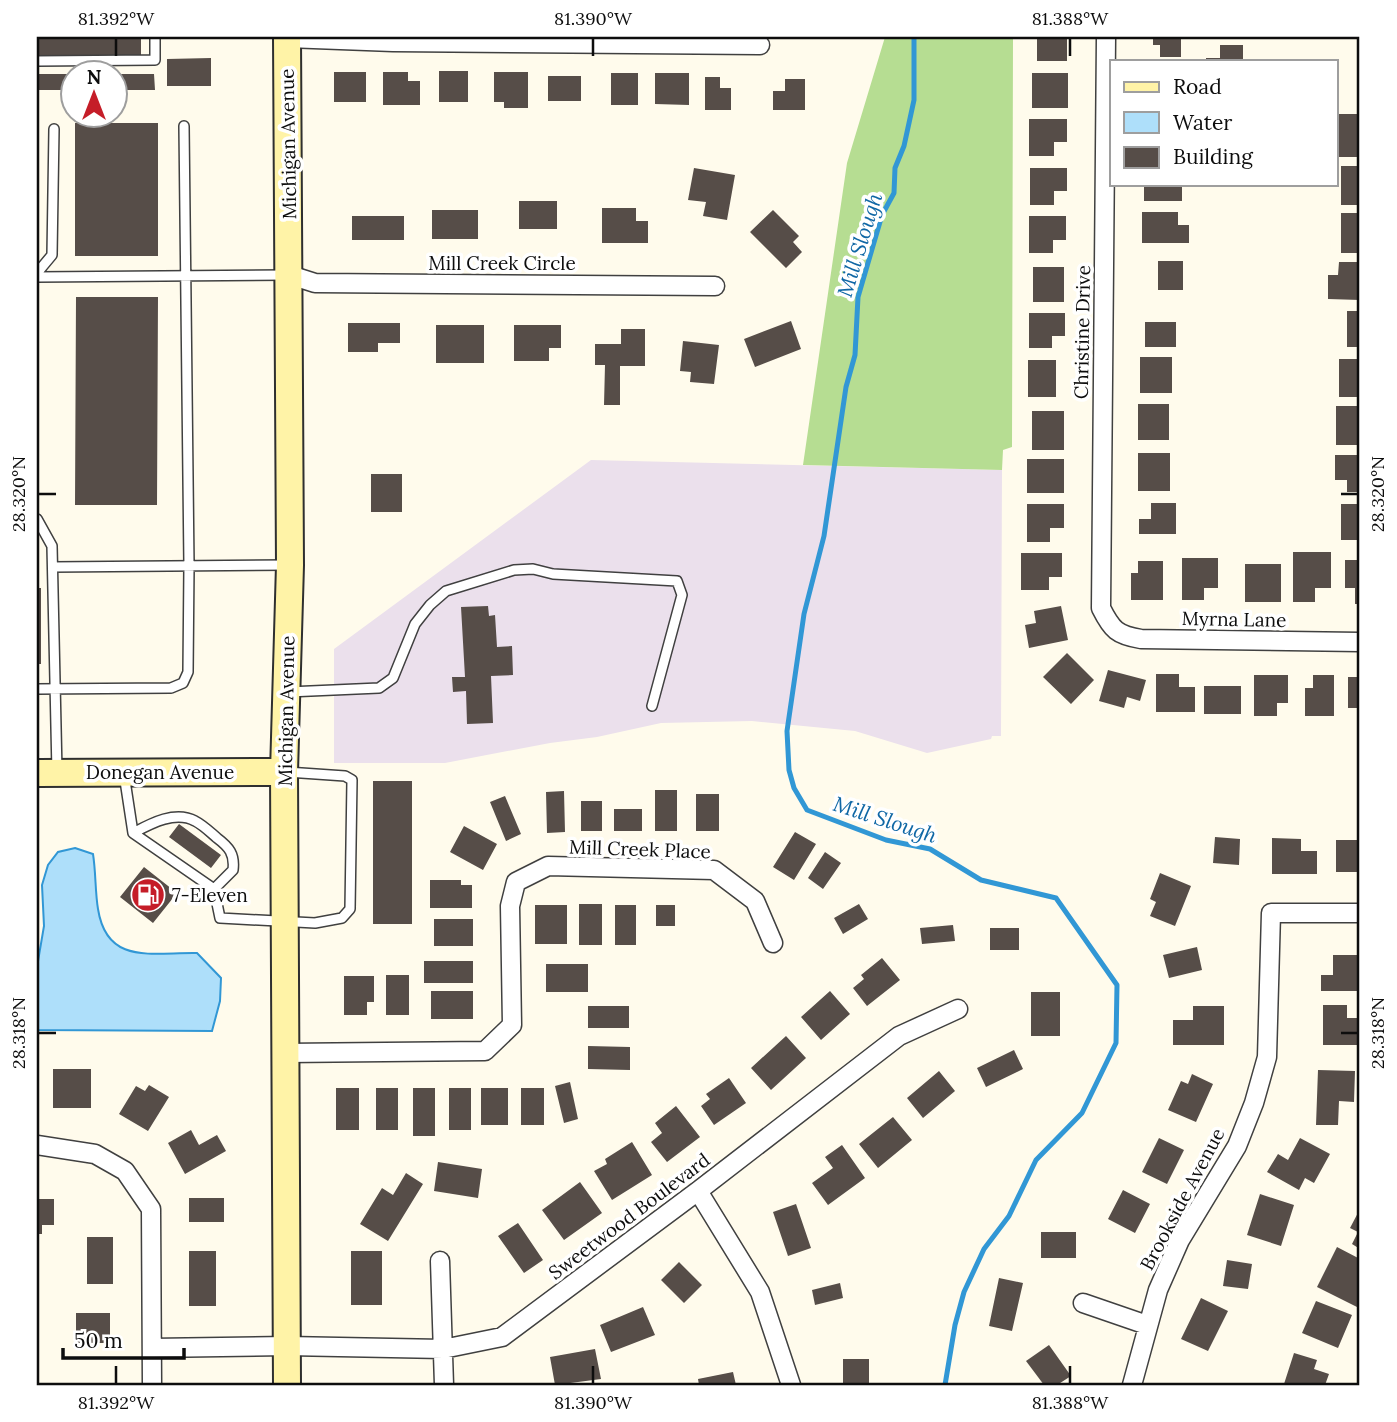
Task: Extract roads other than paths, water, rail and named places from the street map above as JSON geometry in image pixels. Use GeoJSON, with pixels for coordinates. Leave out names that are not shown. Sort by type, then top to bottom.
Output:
{"type":"FeatureCollection","features":[{"type":"Feature","properties":{"kind":"main road","name":"Michigan Avenue"},"geometry":{"type":"LineString","coordinates":[[287,38],[290,275],[290,565],[284,772],[287,1385]]}},
{"type":"Feature","properties":{"kind":"main road","name":"Donegan Avenue"},"geometry":{"type":"LineString","coordinates":[[47,773],[284,772]]}},
{"type":"Feature","properties":{"kind":"street","name":"Christine Drive"},"geometry":{"type":"LineString","coordinates":[[1106,37],[1100,590],[1101,608],[1110,626]]}},
{"type":"Feature","properties":{"kind":"street"},"geometry":{"type":"LineString","coordinates":[[287,38],[393,42],[760,45]]}},
{"type":"Feature","properties":{"kind":"street","name":"Mill Creek Circle"},"geometry":{"type":"LineString","coordinates":[[290,275],[316,283],[715,286]]}},
{"type":"Feature","properties":{"kind":"street","name":"Myrna Lane"},"geometry":{"type":"LineString","coordinates":[[1110,626],[1123,636],[1141,639],[1360,642]]}},
{"type":"Feature","properties":{"kind":"street","name":"Mill Creek Place"},"geometry":{"type":"LineString","coordinates":[[285,1053],[485,1051],[512,1025],[510,906],[516,882],[548,866],[714,870],[755,901],[773,943]]}},
{"type":"Feature","properties":{"kind":"street","name":"Brookside Avenue"},"geometry":{"type":"LineString","coordinates":[[1132,1385],[1158,1290],[1180,1240],[1237,1146],[1254,1103],[1267,1057],[1271,913],[1360,913]]}},
{"type":"Feature","properties":{"kind":"street","name":"Sweetwood Boulevard"},"geometry":{"type":"LineString","coordinates":[[152,1348],[287,1346],[443,1349],[502,1338],[899,1036],[958,1009]]}},
{"type":"Feature","properties":{"kind":"street"},"geometry":{"type":"LineString","coordinates":[[37,1145],[95,1154],[125,1171],[151,1209],[152,1385]]}},
{"type":"Feature","properties":{"kind":"street"},"geometry":{"type":"LineString","coordinates":[[698,1191],[760,1292],[791,1385]]}},
{"type":"Feature","properties":{"kind":"street"},"geometry":{"type":"LineString","coordinates":[[440,1261],[444,1385]]}},
{"type":"Feature","properties":{"kind":"street"},"geometry":{"type":"LineString","coordinates":[[1083,1303],[1147,1325]]}},
{"type":"Feature","properties":{"kind":"lane"},"geometry":{"type":"LineString","coordinates":[[37,61],[155,60],[155,37]]}},
{"type":"Feature","properties":{"kind":"lane"},"geometry":{"type":"LineString","coordinates":[[37,689],[171,688],[183,683],[188,672],[184,126]]}},
{"type":"Feature","properties":{"kind":"lane"},"geometry":{"type":"LineString","coordinates":[[37,275],[52,255],[54,129]]}},
{"type":"Feature","properties":{"kind":"lane"},"geometry":{"type":"LineString","coordinates":[[37,275],[290,275]]}},
{"type":"Feature","properties":{"kind":"lane"},"geometry":{"type":"LineString","coordinates":[[37,519],[52,546],[53,567],[55,689],[47,773]]}},
{"type":"Feature","properties":{"kind":"lane"},"geometry":{"type":"LineString","coordinates":[[53,567],[290,565]]}},
{"type":"Feature","properties":{"kind":"lane"},"geometry":{"type":"LineString","coordinates":[[287,692],[379,688],[387,685],[393,678],[415,624],[446,591],[514,570],[533,569],[553,574],[677,581],[682,596],[652,706]]}},
{"type":"Feature","properties":{"kind":"lane"},"geometry":{"type":"LineString","coordinates":[[124,772],[132,834],[214,889],[220,918],[316,923],[342,918],[350,909],[352,779],[316,772],[284,772]]}},
{"type":"Feature","properties":{"kind":"lane"},"geometry":{"type":"LineString","coordinates":[[132,834],[159,820],[186,818],[195,821],[232,852],[233,870],[214,889]]}},
{"type":"Feature","properties":{"kind":"water"},"geometry":{"type":"Polygon","coordinates":[[[75,848],[93,854],[98,909],[103,927],[111,940],[134,952],[197,953],[221,978],[220,1001],[212,1031],[37,1030],[37,967],[44,926],[42,885],[48,865],[58,852],[75,848]]]}},
{"type":"Feature","properties":{"kind":"waterway","name":"Mill Slough"},"geometry":{"type":"LineString","coordinates":[[914,37],[914,100],[904,146],[895,168],[894,193],[882,215],[858,297],[855,355],[846,387],[824,536],[804,614],[787,731],[789,770],[794,788],[807,810],[886,840],[930,849],[981,880],[1056,898],[1117,985],[1116,1043],[1082,1113],[1036,1160],[1009,1216],[984,1249],[964,1292],[955,1325],[945,1385]]}},
{"type":"Feature","properties":{"kind":"place","name":"7-Eleven"},"geometry":{"type":"Point","coordinates":[148,895]}}]}
